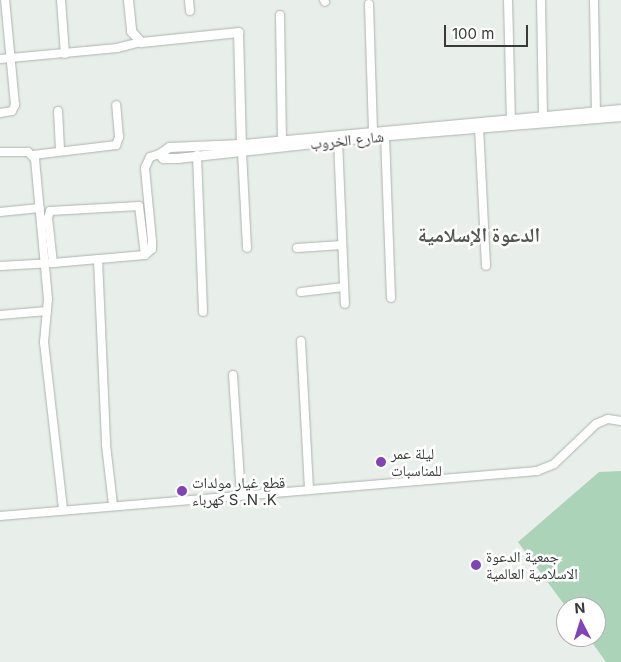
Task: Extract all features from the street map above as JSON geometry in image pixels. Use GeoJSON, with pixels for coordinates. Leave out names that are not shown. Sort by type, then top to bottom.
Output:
{"type":"FeatureCollection","features":[{"type":"Feature","properties":{"kind":"main road"},"geometry":{"type":"LineString","coordinates":[[128,0],[131,31],[142,42],[238,32],[241,148]]}},
{"type":"Feature","properties":{"kind":"main road","name":"شارع الخروب"},"geometry":{"type":"LineString","coordinates":[[159,154],[169,147],[241,148],[338,140],[479,127],[543,116],[621,109]]}},
{"type":"Feature","properties":{"kind":"main road","name":"شارع الخروب"},"geometry":{"type":"LineString","coordinates":[[159,154],[168,158],[197,155],[282,140],[373,131],[621,116]]}},
{"type":"Feature","properties":{"kind":"street"},"geometry":{"type":"LineString","coordinates":[[0,113],[12,111],[16,105],[6,0]]}},
{"type":"Feature","properties":{"kind":"street"},"geometry":{"type":"LineString","coordinates":[[61,0],[65,54]]}},
{"type":"Feature","properties":{"kind":"street"},"geometry":{"type":"LineString","coordinates":[[189,0],[190,11]]}},
{"type":"Feature","properties":{"kind":"street"},"geometry":{"type":"LineString","coordinates":[[508,0],[511,122]]}},
{"type":"Feature","properties":{"kind":"street"},"geometry":{"type":"LineString","coordinates":[[541,0],[543,116]]}},
{"type":"Feature","properties":{"kind":"street"},"geometry":{"type":"LineString","coordinates":[[594,0],[596,112]]}},
{"type":"Feature","properties":{"kind":"street"},"geometry":{"type":"LineString","coordinates":[[369,4],[373,131]]}},
{"type":"Feature","properties":{"kind":"street"},"geometry":{"type":"LineString","coordinates":[[280,15],[282,140]]}},
{"type":"Feature","properties":{"kind":"street"},"geometry":{"type":"LineString","coordinates":[[0,59],[65,54],[122,47],[142,42]]}},
{"type":"Feature","properties":{"kind":"street"},"geometry":{"type":"LineString","coordinates":[[0,152],[22,151],[33,155],[60,150],[116,145],[120,137],[116,105]]}},
{"type":"Feature","properties":{"kind":"street"},"geometry":{"type":"LineString","coordinates":[[58,111],[60,150]]}},
{"type":"Feature","properties":{"kind":"street"},"geometry":{"type":"LineString","coordinates":[[479,127],[486,266]]}},
{"type":"Feature","properties":{"kind":"street"},"geometry":{"type":"LineString","coordinates":[[385,135],[391,298]]}},
{"type":"Feature","properties":{"kind":"street"},"geometry":{"type":"LineString","coordinates":[[338,140],[345,304]]}},
{"type":"Feature","properties":{"kind":"street"},"geometry":{"type":"LineString","coordinates":[[241,148],[247,248]]}},
{"type":"Feature","properties":{"kind":"street"},"geometry":{"type":"LineString","coordinates":[[0,266],[145,255],[152,250],[152,241],[145,168],[150,157],[159,154]]}},
{"type":"Feature","properties":{"kind":"street"},"geometry":{"type":"LineString","coordinates":[[33,155],[49,263]]}},
{"type":"Feature","properties":{"kind":"street"},"geometry":{"type":"LineString","coordinates":[[197,155],[203,312]]}},
{"type":"Feature","properties":{"kind":"street"},"geometry":{"type":"LineString","coordinates":[[63,510],[44,342],[48,311],[48,218],[54,208],[137,204],[145,255]]}},
{"type":"Feature","properties":{"kind":"street"},"geometry":{"type":"LineString","coordinates":[[0,212],[40,208]]}},
{"type":"Feature","properties":{"kind":"street"},"geometry":{"type":"LineString","coordinates":[[297,248],[342,245]]}},
{"type":"Feature","properties":{"kind":"street"},"geometry":{"type":"LineString","coordinates":[[98,259],[106,445],[113,505]]}},
{"type":"Feature","properties":{"kind":"street"},"geometry":{"type":"LineString","coordinates":[[301,292],[344,287]]}},
{"type":"Feature","properties":{"kind":"street"},"geometry":{"type":"LineString","coordinates":[[0,316],[48,311]]}},
{"type":"Feature","properties":{"kind":"street"},"geometry":{"type":"LineString","coordinates":[[301,341],[309,488]]}},
{"type":"Feature","properties":{"kind":"street"},"geometry":{"type":"LineString","coordinates":[[232,375],[241,495]]}},
{"type":"Feature","properties":{"kind":"street"},"geometry":{"type":"LineString","coordinates":[[0,516],[546,469],[596,424],[608,420],[621,421]]}},
{"type":"Feature","properties":{"kind":"green space"},"geometry":{"type":"Polygon","coordinates":[[[621,471],[621,662],[606,662],[595,647],[606,647],[606,597],[559,597],[518,542],[599,472],[621,471]]]}},
{"type":"Feature","properties":{"kind":"place","name":"ليلة عمر للمناسبات"},"geometry":{"type":"Point","coordinates":[381,462]}},
{"type":"Feature","properties":{"kind":"place","name":"قطع غيار مولدات كهرباء S .N .K"},"geometry":{"type":"Point","coordinates":[182,491]}},
{"type":"Feature","properties":{"kind":"place","name":"جمعية الدعوة الاسلامية العالمية"},"geometry":{"type":"Point","coordinates":[476,565]}},
{"type":"Feature","properties":{"kind":"district","name":"الدعوة الإسلامية"},"geometry":{"type":"Point","coordinates":[479,235]}}]}
